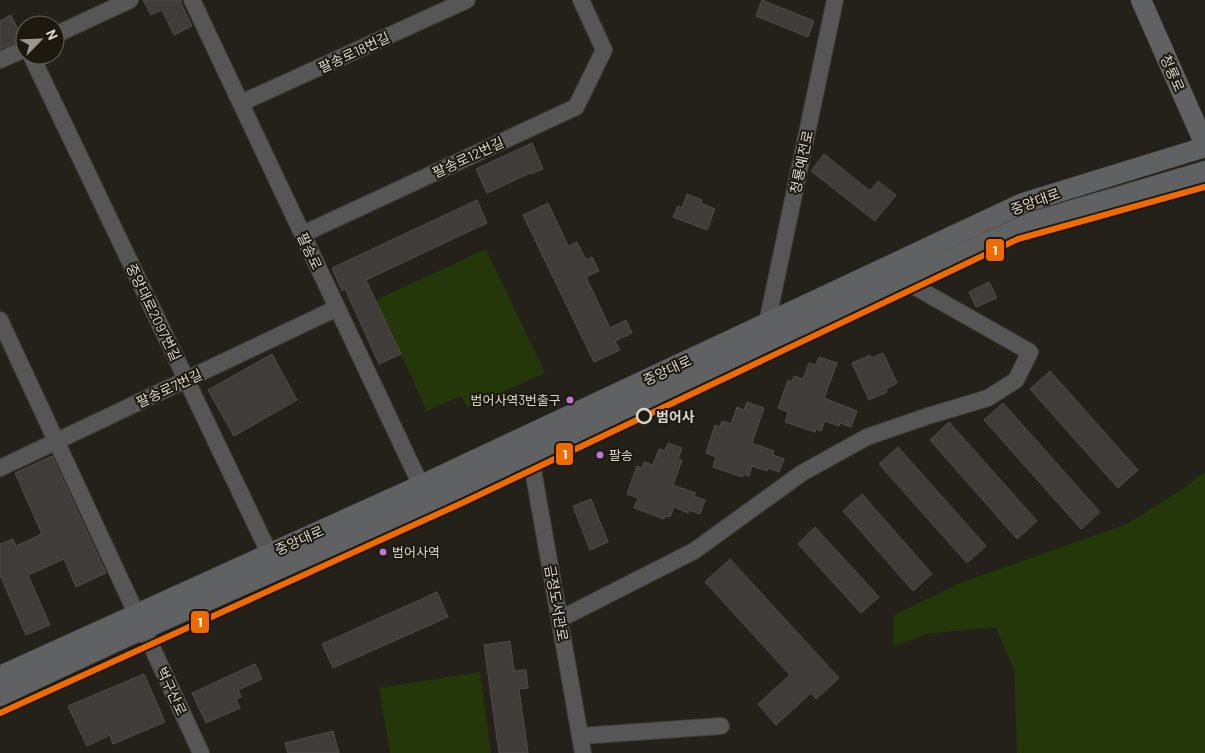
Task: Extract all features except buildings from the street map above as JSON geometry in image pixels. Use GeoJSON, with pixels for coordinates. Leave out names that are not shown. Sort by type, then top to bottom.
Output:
{"type":"FeatureCollection","features":[{"type":"Feature","properties":{"kind":"main road","name":"청룡로"},"geometry":{"type":"LineString","coordinates":[[1141,0],[1205,146]]}},
{"type":"Feature","properties":{"kind":"main road","name":"중앙대로"},"geometry":{"type":"LineString","coordinates":[[0,676],[140,622],[425,494],[766,323],[1023,203],[1205,146]]}},
{"type":"Feature","properties":{"kind":"main road","name":"중앙대로"},"geometry":{"type":"LineString","coordinates":[[425,494],[530,453],[770,340],[1032,222],[1205,171]]}},
{"type":"Feature","properties":{"kind":"main road","name":"중앙대로"},"geometry":{"type":"LineString","coordinates":[[0,696],[140,622]]}},
{"type":"Feature","properties":{"kind":"street"},"geometry":{"type":"LineString","coordinates":[[65,30],[130,0]]}},
{"type":"Feature","properties":{"kind":"street","name":"팔송로"},"geometry":{"type":"LineString","coordinates":[[192,0],[425,494]]}},
{"type":"Feature","properties":{"kind":"street","name":"팔송로18번길"},"geometry":{"type":"LineString","coordinates":[[241,104],[467,0]]}},
{"type":"Feature","properties":{"kind":"street","name":"팔송로12번길"},"geometry":{"type":"LineString","coordinates":[[302,234],[576,107],[604,50],[581,0]]}},
{"type":"Feature","properties":{"kind":"street","name":"청룡예전로"},"geometry":{"type":"LineString","coordinates":[[766,323],[835,0]]}},
{"type":"Feature","properties":{"kind":"street"},"geometry":{"type":"LineString","coordinates":[[0,60],[15,53]]}},
{"type":"Feature","properties":{"kind":"street","name":"중앙대로2097번길"},"geometry":{"type":"LineString","coordinates":[[37,65],[273,562]]}},
{"type":"Feature","properties":{"kind":"street"},"geometry":{"type":"LineString","coordinates":[[560,619],[694,551],[802,473],[867,437],[988,398],[1016,380],[1030,352],[902,280]]}},
{"type":"Feature","properties":{"kind":"street","name":"팔송로7번길"},"geometry":{"type":"LineString","coordinates":[[0,468],[337,308]]}},
{"type":"Feature","properties":{"kind":"street"},"geometry":{"type":"LineString","coordinates":[[0,320],[140,622]]}},
{"type":"Feature","properties":{"kind":"street","name":"금정도서관로"},"geometry":{"type":"LineString","coordinates":[[530,453],[583,753]]}},
{"type":"Feature","properties":{"kind":"street","name":"벅구산로"},"geometry":{"type":"LineString","coordinates":[[140,622],[201,753]]}},
{"type":"Feature","properties":{"kind":"street"},"geometry":{"type":"LineString","coordinates":[[580,736],[720,726]]}},
{"type":"Feature","properties":{"kind":"green space"},"geometry":{"type":"Polygon","coordinates":[[[486,249],[545,373],[467,408],[461,396],[427,411],[376,300],[486,249]]]}},
{"type":"Feature","properties":{"kind":"green space"},"geometry":{"type":"Polygon","coordinates":[[[1205,472],[1205,753],[1017,753],[1014,670],[996,627],[926,634],[893,647],[894,615],[960,583],[1127,524],[1181,490],[1205,472]]]}},
{"type":"Feature","properties":{"kind":"green space"},"geometry":{"type":"Polygon","coordinates":[[[480,672],[491,753],[390,753],[379,688],[480,672]]]}},
{"type":"Feature","properties":{"kind":"transit line","name":"1"},"geometry":{"type":"LineString","coordinates":[[0,713],[462,503],[1018,239],[1205,187]]}},
{"type":"Feature","properties":{"kind":"place","name":"범어사역3번출구"},"geometry":{"type":"Point","coordinates":[570,400]}},
{"type":"Feature","properties":{"kind":"place","name":"범어사"},"geometry":{"type":"Point","coordinates":[644,416]}},
{"type":"Feature","properties":{"kind":"place","name":"팔송"},"geometry":{"type":"Point","coordinates":[600,455]}},
{"type":"Feature","properties":{"kind":"place","name":"범어사역"},"geometry":{"type":"Point","coordinates":[383,552]}}]}
